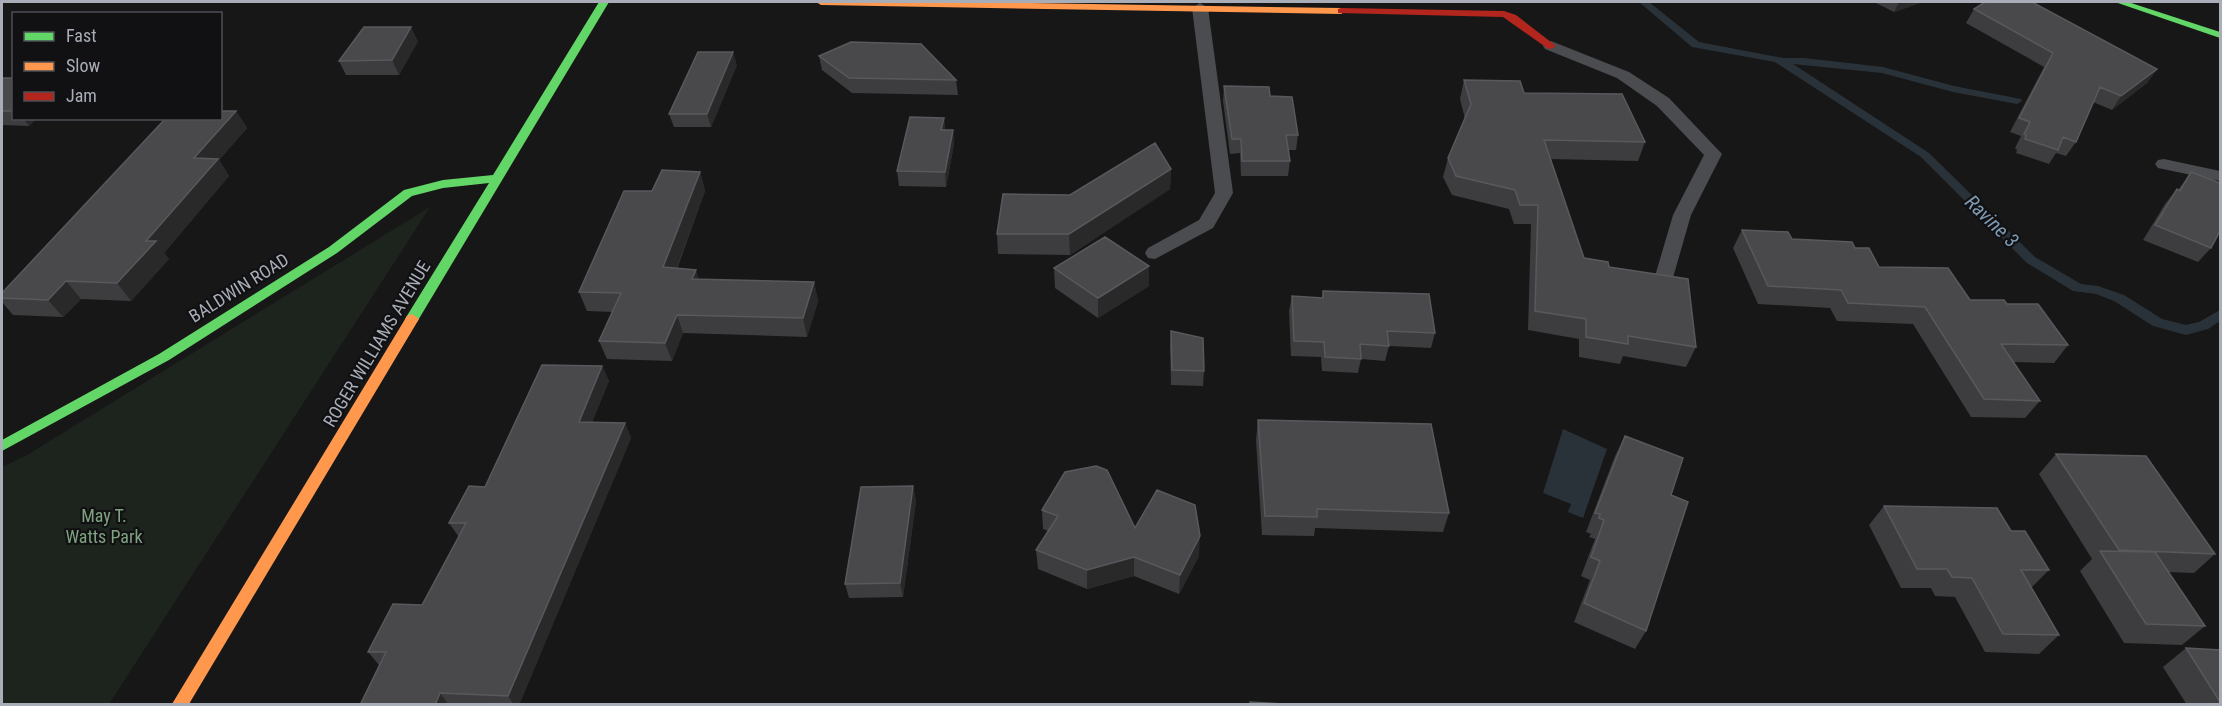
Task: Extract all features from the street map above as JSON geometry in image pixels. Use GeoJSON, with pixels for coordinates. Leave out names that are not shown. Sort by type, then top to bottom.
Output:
{"type":"FeatureCollection","features":[{"type":"Feature","properties":{"kind":"street","name":"ROGER WILLIAMS AVENUE"},"geometry":{"type":"LineString","coordinates":[[180,705],[604,2]]}},
{"type":"Feature","properties":{"kind":"street"},"geometry":{"type":"LineString","coordinates":[[821,2],[1504,14],[1512,17],[1551,46]]}},
{"type":"Feature","properties":{"kind":"street"},"geometry":{"type":"LineString","coordinates":[[2120,2],[2220,35]]}},
{"type":"Feature","properties":{"kind":"street","name":"BALDWIN ROAD"},"geometry":{"type":"LineString","coordinates":[[2,446],[164,357],[333,249],[408,193],[442,184],[498,178]]}},
{"type":"Feature","properties":{"kind":"lane"},"geometry":{"type":"LineString","coordinates":[[1155,253],[1206,224],[1224,193],[1200,8]]}},
{"type":"Feature","properties":{"kind":"lane"},"geometry":{"type":"LineString","coordinates":[[1551,46],[1623,75],[1663,102],[1713,154],[1682,214],[1663,283]]}},
{"type":"Feature","properties":{"kind":"lane"},"geometry":{"type":"LineString","coordinates":[[2164,164],[2220,176]]}},
{"type":"Feature","properties":{"kind":"green space","name":"May T. Watts Park"},"geometry":{"type":"Polygon","coordinates":[[[430,207],[109,704],[2,704],[2,467],[27,455],[430,207]]]}},
{"type":"Feature","properties":{"kind":"shaded area"},"geometry":{"type":"Polygon","coordinates":[[[1563,429],[1607,449],[1583,518],[1568,512],[1571,504],[1543,493],[1563,429]]]}},
{"type":"Feature","properties":{"kind":"building"},"geometry":{"type":"Polygon","coordinates":[[[1985,2],[2032,2],[2157,69],[2121,96],[2100,87],[2076,142],[2063,137],[2058,150],[2025,139],[2024,134],[2030,122],[2019,118],[2053,53],[1974,9],[1985,2]]]}},
{"type":"Feature","properties":{"kind":"building"},"geometry":{"type":"Polygon","coordinates":[[[364,27],[411,27],[392,60],[339,61],[364,27]]]}},
{"type":"Feature","properties":{"kind":"building"},"geometry":{"type":"Polygon","coordinates":[[[851,42],[921,44],[956,80],[849,78],[819,56],[851,42]]]}},
{"type":"Feature","properties":{"kind":"building"},"geometry":{"type":"Polygon","coordinates":[[[698,52],[733,52],[707,114],[669,114],[698,52]]]}},
{"type":"Feature","properties":{"kind":"building"},"geometry":{"type":"Polygon","coordinates":[[[2,78],[12,78],[12,111],[2,111],[2,78]]]}},
{"type":"Feature","properties":{"kind":"building"},"geometry":{"type":"Polygon","coordinates":[[[1464,80],[1520,81],[1524,93],[1622,94],[1645,142],[1544,140],[1584,258],[1608,262],[1609,267],[1688,279],[1696,347],[1628,336],[1628,344],[1586,337],[1586,319],[1535,311],[1538,205],[1520,205],[1515,190],[1456,176],[1448,158],[1471,104],[1464,80]]]}},
{"type":"Feature","properties":{"kind":"building"},"geometry":{"type":"Polygon","coordinates":[[[1224,86],[1269,87],[1270,96],[1292,97],[1298,135],[1286,135],[1290,161],[1242,161],[1241,139],[1232,139],[1224,86]]]}},
{"type":"Feature","properties":{"kind":"building"},"geometry":{"type":"Polygon","coordinates":[[[222,111],[236,111],[194,158],[218,159],[146,241],[156,241],[117,283],[66,281],[48,300],[2,298],[2,293],[164,120],[222,120],[222,111]]]}},
{"type":"Feature","properties":{"kind":"building"},"geometry":{"type":"Polygon","coordinates":[[[910,117],[944,118],[941,130],[953,130],[945,172],[897,171],[910,117]]]}},
{"type":"Feature","properties":{"kind":"building"},"geometry":{"type":"Polygon","coordinates":[[[1155,143],[1171,169],[1069,234],[997,234],[1003,194],[1070,195],[1155,143]]]}},
{"type":"Feature","properties":{"kind":"building"},"geometry":{"type":"Polygon","coordinates":[[[662,170],[700,172],[663,267],[696,270],[692,279],[814,282],[803,318],[677,315],[665,343],[599,341],[621,293],[579,292],[624,191],[652,191],[662,170]]]}},
{"type":"Feature","properties":{"kind":"building"},"geometry":{"type":"Polygon","coordinates":[[[2191,172],[2220,183],[2220,231],[2211,248],[2155,225],[2177,189],[2180,191],[2191,172]]]}},
{"type":"Feature","properties":{"kind":"building"},"geometry":{"type":"Polygon","coordinates":[[[1742,230],[1788,232],[1792,239],[1852,242],[1855,248],[1869,248],[1879,267],[1948,268],[1970,300],[2004,300],[2007,304],[2038,304],[2068,345],[2001,344],[2040,401],[1984,399],[1925,307],[1848,303],[1841,290],[1768,286],[1742,230]]]}},
{"type":"Feature","properties":{"kind":"building"},"geometry":{"type":"Polygon","coordinates":[[[1105,237],[1149,266],[1098,298],[1054,268],[1105,237]]]}},
{"type":"Feature","properties":{"kind":"building"},"geometry":{"type":"Polygon","coordinates":[[[1323,291],[1429,294],[1435,333],[1387,331],[1389,346],[1360,344],[1361,359],[1325,357],[1324,342],[1294,341],[1292,296],[1323,298],[1323,291]]]}},
{"type":"Feature","properties":{"kind":"building"},"geometry":{"type":"Polygon","coordinates":[[[1171,331],[1203,338],[1204,371],[1172,370],[1171,331]]]}},
{"type":"Feature","properties":{"kind":"building"},"geometry":{"type":"Polygon","coordinates":[[[542,365],[602,366],[579,422],[625,423],[508,696],[440,693],[435,705],[360,705],[386,652],[368,652],[393,604],[422,605],[466,523],[449,523],[469,486],[485,487],[542,365]]]}},
{"type":"Feature","properties":{"kind":"building"},"geometry":{"type":"Polygon","coordinates":[[[1258,420],[1431,424],[1449,513],[1317,509],[1317,517],[1265,516],[1258,420]]]}},
{"type":"Feature","properties":{"kind":"building"},"geometry":{"type":"Polygon","coordinates":[[[1625,436],[1683,458],[1671,495],[1688,502],[1646,631],[1584,603],[1600,561],[1591,557],[1604,520],[1599,518],[1600,514],[1595,513],[1625,436]]]}},
{"type":"Feature","properties":{"kind":"building"},"geometry":{"type":"Polygon","coordinates":[[[2056,454],[2146,456],[2215,554],[2119,550],[2056,454]]]}},
{"type":"Feature","properties":{"kind":"building"},"geometry":{"type":"Polygon","coordinates":[[[1096,466],[1107,470],[1135,528],[1157,490],[1195,505],[1200,536],[1180,575],[1134,557],[1087,570],[1036,550],[1058,516],[1042,510],[1065,472],[1096,466]]]}},
{"type":"Feature","properties":{"kind":"building"},"geometry":{"type":"Polygon","coordinates":[[[913,486],[900,583],[845,584],[861,487],[913,486]]]}},
{"type":"Feature","properties":{"kind":"building"},"geometry":{"type":"Polygon","coordinates":[[[1884,506],[1997,508],[2011,531],[2025,531],[2049,570],[2021,570],[2059,635],[2003,634],[1972,578],[1952,577],[1947,569],[1917,569],[1884,506]]]}},
{"type":"Feature","properties":{"kind":"building"},"geometry":{"type":"Polygon","coordinates":[[[2100,551],[2155,552],[2205,626],[2146,624],[2100,551]]]}},
{"type":"Feature","properties":{"kind":"building"},"geometry":{"type":"Polygon","coordinates":[[[2186,648],[2220,650],[2220,702],[2186,648]]]}},
{"type":"Feature","properties":{"kind":"building"},"geometry":{"type":"Polygon","coordinates":[[[1250,702],[1303,705],[1250,705],[1250,702]]]}},
{"type":"Feature","properties":{"kind":"waterway","name":"Ravine 3"},"geometry":{"type":"LineString","coordinates":[[1644,2],[1696,45],[1781,61]]}},
{"type":"Feature","properties":{"kind":"waterway","name":"Ravine 3"},"geometry":{"type":"LineString","coordinates":[[1781,61],[1804,61],[1883,70],[1953,89],[2017,101]]}},
{"type":"Feature","properties":{"kind":"waterway","name":"Ravine 3"},"geometry":{"type":"LineString","coordinates":[[1781,61],[1925,155],[2031,260],[2078,288],[2098,290],[2119,298],[2158,323],[2186,330],[2203,326],[2220,315]]}},
{"type":"Feature","properties":{"kind":"traffic: fast"},"geometry":{"type":"LineString","coordinates":[[412,319],[604,2]]}},
{"type":"Feature","properties":{"kind":"traffic: fast"},"geometry":{"type":"LineString","coordinates":[[2120,2],[2220,35]]}},
{"type":"Feature","properties":{"kind":"traffic: fast"},"geometry":{"type":"LineString","coordinates":[[2,446],[164,357],[333,250],[408,193],[443,184],[498,178]]}},
{"type":"Feature","properties":{"kind":"traffic: slow"},"geometry":{"type":"LineString","coordinates":[[821,2],[1341,11]]}},
{"type":"Feature","properties":{"kind":"traffic: slow"},"geometry":{"type":"LineString","coordinates":[[180,704],[412,319]]}},
{"type":"Feature","properties":{"kind":"traffic: jam"},"geometry":{"type":"LineString","coordinates":[[1341,11],[1504,14],[1512,17],[1551,46]]}}]}
